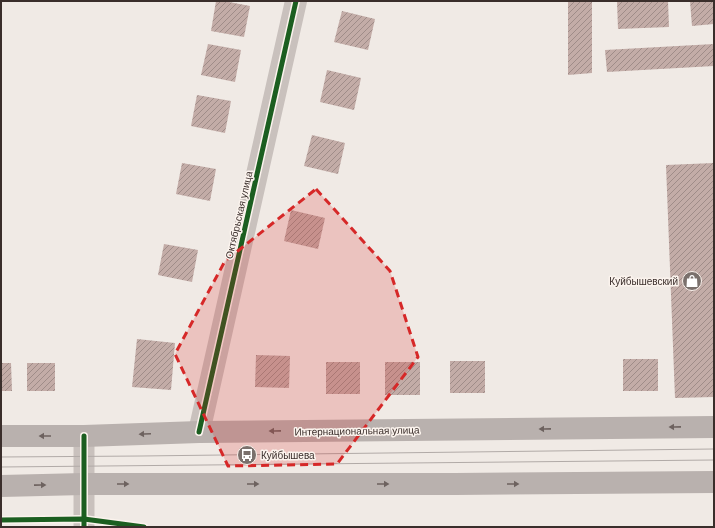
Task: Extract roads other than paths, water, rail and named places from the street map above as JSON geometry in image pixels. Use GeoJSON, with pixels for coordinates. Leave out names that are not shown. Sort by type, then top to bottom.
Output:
{"type":"FeatureCollection","features":[{"type":"Feature","properties":{"kind":"main road","name":"Интернациональная улица"},"geometry":{"type":"LineString","coordinates":[[1,436],[84,436],[199,432],[714,427]]}},
{"type":"Feature","properties":{"kind":"main road"},"geometry":{"type":"LineString","coordinates":[[1,486],[84,484],[714,482]]}},
{"type":"Feature","properties":{"kind":"street","name":"Октябрьская улица"},"geometry":{"type":"LineString","coordinates":[[199,432],[296,1]]}},
{"type":"Feature","properties":{"kind":"street"},"geometry":{"type":"LineString","coordinates":[[84,436],[84,527]]}},
{"type":"Feature","properties":{"kind":"tram line"},"geometry":{"type":"LineString","coordinates":[[1,457],[714,449]]}},
{"type":"Feature","properties":{"kind":"tram line"},"geometry":{"type":"LineString","coordinates":[[1,467],[714,460]]}},
{"type":"Feature","properties":{"kind":"place","name":"Куйбышевский"},"geometry":{"type":"Point","coordinates":[692,281]}},
{"type":"Feature","properties":{"kind":"place","name":"Куйбышева"},"geometry":{"type":"Point","coordinates":[247,455]}}]}
